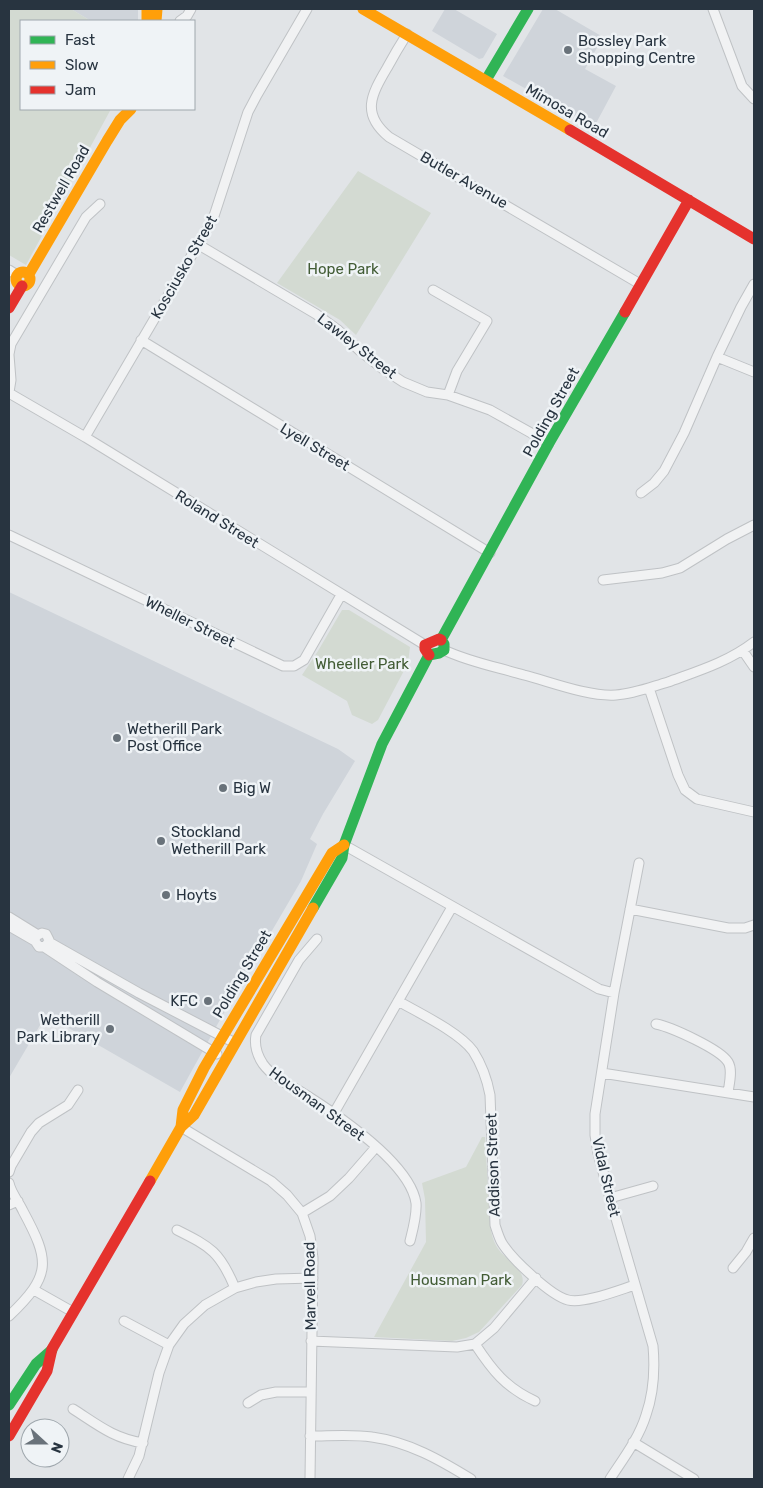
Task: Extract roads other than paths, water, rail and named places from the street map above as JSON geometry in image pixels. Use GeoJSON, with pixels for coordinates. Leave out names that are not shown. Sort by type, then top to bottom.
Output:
{"type":"FeatureCollection","features":[{"type":"Feature","properties":{"kind":"main road","name":"Mimosa Road"},"geometry":{"type":"LineString","coordinates":[[363,9],[754,239]]}},
{"type":"Feature","properties":{"kind":"main road"},"geometry":{"type":"LineString","coordinates":[[486,80],[528,9]]}},
{"type":"Feature","properties":{"kind":"main road","name":"Restwell Road"},"geometry":{"type":"LineString","coordinates":[[9,308],[19,276],[122,114]]}},
{"type":"Feature","properties":{"kind":"main road","name":"Polding Street"},"geometry":{"type":"LineString","coordinates":[[442,645],[549,444],[689,200]]}},
{"type":"Feature","properties":{"kind":"main road"},"geometry":{"type":"LineString","coordinates":[[427,650],[433,641],[439,639],[442,645]]}},
{"type":"Feature","properties":{"kind":"main road","name":"Polding Street"},"geometry":{"type":"LineString","coordinates":[[9,1436],[47,1371],[52,1349],[73,1312],[181,1127],[194,1115],[342,858],[344,845],[382,744],[427,650]]}},
{"type":"Feature","properties":{"kind":"main road","name":"Polding Street"},"geometry":{"type":"LineString","coordinates":[[181,1127],[183,1110],[223,1036],[332,853],[344,845]]}},
{"type":"Feature","properties":{"kind":"main road","name":"Polding Street"},"geometry":{"type":"LineString","coordinates":[[9,1405],[36,1364],[52,1349]]}},
{"type":"Feature","properties":{"kind":"street"},"geometry":{"type":"LineString","coordinates":[[181,20],[187,16],[191,9]]}},
{"type":"Feature","properties":{"kind":"street","name":"Kosciusko Street"},"geometry":{"type":"LineString","coordinates":[[85,437],[213,219],[248,112],[307,9]]}},
{"type":"Feature","properties":{"kind":"street"},"geometry":{"type":"LineString","coordinates":[[712,9],[742,86],[754,99]]}},
{"type":"Feature","properties":{"kind":"street","name":"Butler Avenue"},"geometry":{"type":"LineString","coordinates":[[407,34],[375,88],[371,99],[371,109],[379,129],[389,137],[640,284]]}},
{"type":"Feature","properties":{"kind":"street"},"geometry":{"type":"LineString","coordinates":[[9,392],[11,380],[9,354],[11,344],[86,217],[100,204]]}},
{"type":"Feature","properties":{"kind":"street","name":"Lawley Street"},"geometry":{"type":"LineString","coordinates":[[199,245],[316,314],[338,330],[383,369],[403,382],[426,392],[448,395],[490,410],[549,444]]}},
{"type":"Feature","properties":{"kind":"street"},"geometry":{"type":"LineString","coordinates":[[641,493],[664,471],[684,433],[741,307],[754,284]]}},
{"type":"Feature","properties":{"kind":"street"},"geometry":{"type":"LineString","coordinates":[[433,290],[487,321],[457,371],[448,395]]}},
{"type":"Feature","properties":{"kind":"street","name":"Lyell Street"},"geometry":{"type":"LineString","coordinates":[[141,340],[490,553]]}},
{"type":"Feature","properties":{"kind":"street"},"geometry":{"type":"LineString","coordinates":[[717,357],[754,372]]}},
{"type":"Feature","properties":{"kind":"street","name":"Roland Street"},"geometry":{"type":"LineString","coordinates":[[9,392],[342,595],[427,650]]}},
{"type":"Feature","properties":{"kind":"street"},"geometry":{"type":"LineString","coordinates":[[603,580],[662,573],[680,568],[754,525]]}},
{"type":"Feature","properties":{"kind":"street","name":"Wheller Street"},"geometry":{"type":"LineString","coordinates":[[9,535],[283,666],[294,666],[304,660],[342,595]]}},
{"type":"Feature","properties":{"kind":"street"},"geometry":{"type":"LineString","coordinates":[[442,645],[466,660],[606,696],[628,694],[712,667],[743,651],[754,642]]}},
{"type":"Feature","properties":{"kind":"street"},"geometry":{"type":"LineString","coordinates":[[743,651],[754,667]]}},
{"type":"Feature","properties":{"kind":"street"},"geometry":{"type":"LineString","coordinates":[[649,688],[678,775],[685,790],[697,799],[754,812]]}},
{"type":"Feature","properties":{"kind":"street"},"geometry":{"type":"LineString","coordinates":[[344,845],[598,989],[614,992]]}},
{"type":"Feature","properties":{"kind":"street","name":"Vidal Street"},"geometry":{"type":"LineString","coordinates":[[610,1479],[633,1442],[646,1416],[653,1388],[653,1346],[610,1198],[595,1135],[595,1114],[614,992],[639,863]]}},
{"type":"Feature","properties":{"kind":"street"},"geometry":{"type":"LineString","coordinates":[[334,1113],[452,906]]}},
{"type":"Feature","properties":{"kind":"street"},"geometry":{"type":"LineString","coordinates":[[630,909],[728,928],[745,928],[754,925]]}},
{"type":"Feature","properties":{"kind":"street"},"geometry":{"type":"LineString","coordinates":[[9,917],[36,938],[37,945],[46,945],[235,1043]]}},
{"type":"Feature","properties":{"kind":"street"},"geometry":{"type":"LineString","coordinates":[[9,926],[36,938]]}},
{"type":"Feature","properties":{"kind":"street","name":"Housman Street"},"geometry":{"type":"LineString","coordinates":[[317,938],[299,960],[256,1035],[255,1044],[258,1054],[263,1064],[272,1073],[334,1113],[376,1147],[397,1167],[411,1185],[416,1203],[415,1221],[410,1240]]}},
{"type":"Feature","properties":{"kind":"street"},"geometry":{"type":"LineString","coordinates":[[46,945],[124,998],[226,1059]]}},
{"type":"Feature","properties":{"kind":"street"},"geometry":{"type":"LineString","coordinates":[[124,998],[130,988]]}},
{"type":"Feature","properties":{"kind":"street","name":"Addison Street"},"geometry":{"type":"LineString","coordinates":[[398,1001],[457,1036],[472,1050],[487,1079],[490,1095],[495,1226],[501,1242],[511,1255],[556,1295],[569,1300],[583,1300],[636,1285]]}},
{"type":"Feature","properties":{"kind":"street"},"geometry":{"type":"LineString","coordinates":[[656,1024],[681,1032],[722,1055],[729,1063],[728,1093]]}},
{"type":"Feature","properties":{"kind":"street"},"geometry":{"type":"LineString","coordinates":[[602,1072],[754,1097]]}},
{"type":"Feature","properties":{"kind":"street"},"geometry":{"type":"LineString","coordinates":[[9,1172],[35,1127],[68,1106],[78,1090]]}},
{"type":"Feature","properties":{"kind":"street","name":"Marvell Road"},"geometry":{"type":"LineString","coordinates":[[181,1127],[272,1181],[302,1213],[310,1236],[313,1258],[310,1341],[310,1479]]}},
{"type":"Feature","properties":{"kind":"street"},"geometry":{"type":"LineString","coordinates":[[302,1213],[330,1196],[349,1178],[376,1147]]}},
{"type":"Feature","properties":{"kind":"street"},"geometry":{"type":"LineString","coordinates":[[9,1183],[34,1230],[41,1249],[43,1263],[41,1274],[34,1290],[9,1316]]}},
{"type":"Feature","properties":{"kind":"street"},"geometry":{"type":"LineString","coordinates":[[610,1198],[653,1186]]}},
{"type":"Feature","properties":{"kind":"street"},"geometry":{"type":"LineString","coordinates":[[9,1205],[18,1201]]}},
{"type":"Feature","properties":{"kind":"street"},"geometry":{"type":"LineString","coordinates":[[177,1230],[203,1243],[217,1254],[227,1269],[235,1288]]}},
{"type":"Feature","properties":{"kind":"street"},"geometry":{"type":"LineString","coordinates":[[733,1268],[754,1238]]}},
{"type":"Feature","properties":{"kind":"street"},"geometry":{"type":"LineString","coordinates":[[128,1479],[143,1443],[158,1373],[169,1345],[184,1324],[205,1304],[235,1288],[276,1279],[313,1278]]}},
{"type":"Feature","properties":{"kind":"street"},"geometry":{"type":"LineString","coordinates":[[310,1341],[448,1347],[475,1344],[494,1328],[536,1278]]}},
{"type":"Feature","properties":{"kind":"street"},"geometry":{"type":"LineString","coordinates":[[34,1290],[73,1312]]}},
{"type":"Feature","properties":{"kind":"street"},"geometry":{"type":"LineString","coordinates":[[124,1321],[169,1345]]}},
{"type":"Feature","properties":{"kind":"street"},"geometry":{"type":"LineString","coordinates":[[475,1344],[505,1382],[518,1394],[534,1401]]}},
{"type":"Feature","properties":{"kind":"street"},"geometry":{"type":"LineString","coordinates":[[248,1403],[261,1395],[276,1392],[310,1392]]}},
{"type":"Feature","properties":{"kind":"street"},"geometry":{"type":"LineString","coordinates":[[73,1409],[113,1435],[127,1441],[143,1443]]}},
{"type":"Feature","properties":{"kind":"street"},"geometry":{"type":"LineString","coordinates":[[310,1436],[371,1437],[405,1444],[439,1460],[471,1479]]}},
{"type":"Feature","properties":{"kind":"street"},"geometry":{"type":"LineString","coordinates":[[633,1442],[694,1479]]}},
{"type":"Feature","properties":{"kind":"place","name":"Bossley Park Shopping Centre"},"geometry":{"type":"Point","coordinates":[568,50]}},
{"type":"Feature","properties":{"kind":"place","name":"Wetherill Park Post Office"},"geometry":{"type":"Point","coordinates":[117,738]}},
{"type":"Feature","properties":{"kind":"place","name":"Big W"},"geometry":{"type":"Point","coordinates":[223,788]}},
{"type":"Feature","properties":{"kind":"place","name":"Stockland Wetherill Park"},"geometry":{"type":"Point","coordinates":[161,841]}},
{"type":"Feature","properties":{"kind":"place","name":"Hoyts"},"geometry":{"type":"Point","coordinates":[166,895]}},
{"type":"Feature","properties":{"kind":"place","name":"KFC"},"geometry":{"type":"Point","coordinates":[208,1001]}},
{"type":"Feature","properties":{"kind":"place","name":"Wetherill Park Library"},"geometry":{"type":"Point","coordinates":[110,1029]}},
{"type":"Feature","properties":{"kind":"park label","name":"Hope Park"},"geometry":{"type":"Point","coordinates":[343,269]}},
{"type":"Feature","properties":{"kind":"park label","name":"Wheeller Park"},"geometry":{"type":"Point","coordinates":[362,664]}},
{"type":"Feature","properties":{"kind":"park label","name":"Housman Park"},"geometry":{"type":"Point","coordinates":[461,1280]}}]}
